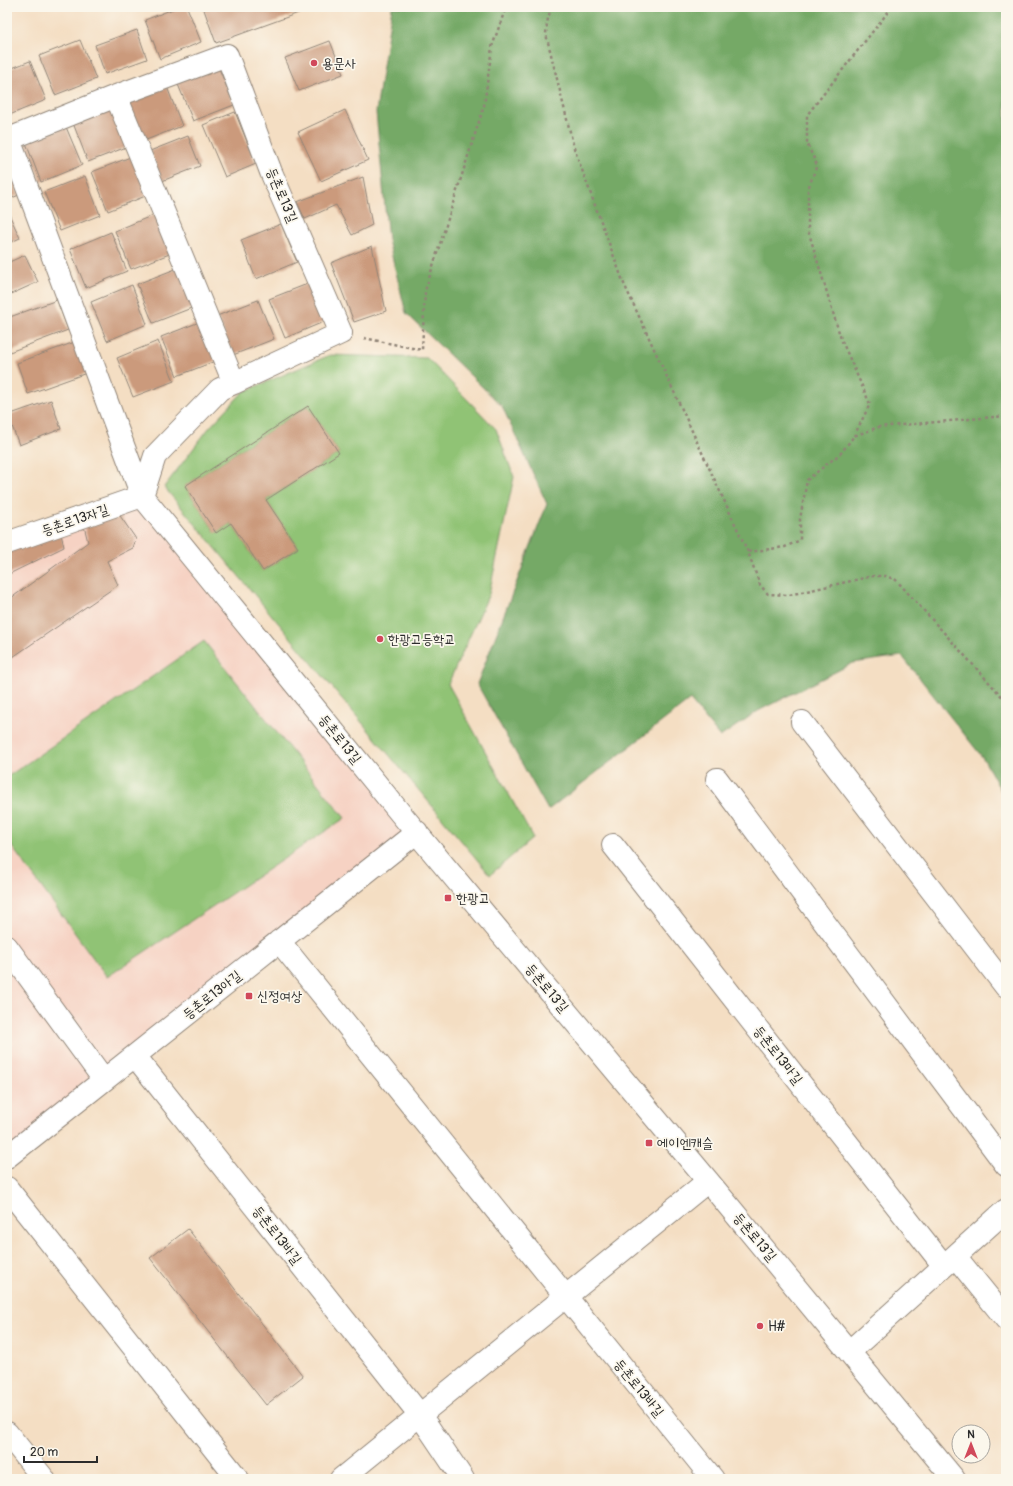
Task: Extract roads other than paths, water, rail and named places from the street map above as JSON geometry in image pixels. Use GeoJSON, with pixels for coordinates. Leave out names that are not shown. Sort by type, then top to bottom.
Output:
{"type":"FeatureCollection","features":[{"type":"Feature","properties":{"kind":"street","name":"등촌로13길"},"geometry":{"type":"LineString","coordinates":[[234,383],[342,333],[271,172],[227,56],[116,96],[9,139],[142,496],[417,832],[954,1479]]}},
{"type":"Feature","properties":{"kind":"street"},"geometry":{"type":"LineString","coordinates":[[116,96],[234,383],[220,389],[155,456],[142,496]]}},
{"type":"Feature","properties":{"kind":"street","name":"등촌로13자길"},"geometry":{"type":"LineString","coordinates":[[7,543],[142,496]]}},
{"type":"Feature","properties":{"kind":"street"},"geometry":{"type":"LineString","coordinates":[[802,722],[1006,987]]}},
{"type":"Feature","properties":{"kind":"street"},"geometry":{"type":"LineString","coordinates":[[717,778],[1006,1165]]}},
{"type":"Feature","properties":{"kind":"street","name":"등촌로13아길"},"geometry":{"type":"LineString","coordinates":[[7,1157],[417,832]]}},
{"type":"Feature","properties":{"kind":"street","name":"등촌로13마길"},"geometry":{"type":"LineString","coordinates":[[613,844],[950,1261]]}},
{"type":"Feature","properties":{"kind":"street","name":"등촌로13바길"},"geometry":{"type":"LineString","coordinates":[[279,942],[713,1479]]}},
{"type":"Feature","properties":{"kind":"street"},"geometry":{"type":"LineString","coordinates":[[7,947],[98,1073],[102,1081]]}},
{"type":"Feature","properties":{"kind":"street","name":"등촌로13바길"},"geometry":{"type":"LineString","coordinates":[[135,1056],[420,1415],[463,1479]]}},
{"type":"Feature","properties":{"kind":"street"},"geometry":{"type":"LineString","coordinates":[[341,1479],[708,1181]]}},
{"type":"Feature","properties":{"kind":"street"},"geometry":{"type":"LineString","coordinates":[[7,1188],[238,1479]]}},
{"type":"Feature","properties":{"kind":"street"},"geometry":{"type":"LineString","coordinates":[[849,1352],[1006,1210]]}},
{"type":"Feature","properties":{"kind":"street"},"geometry":{"type":"LineString","coordinates":[[950,1261],[1006,1319]]}},
{"type":"Feature","properties":{"kind":"street"},"geometry":{"type":"LineString","coordinates":[[7,1433],[44,1479]]}},
{"type":"Feature","properties":{"kind":"place","name":"용문사"},"geometry":{"type":"Point","coordinates":[314,63]}},
{"type":"Feature","properties":{"kind":"place","name":"한광고등학교"},"geometry":{"type":"Point","coordinates":[380,639]}},
{"type":"Feature","properties":{"kind":"place","name":"한광고"},"geometry":{"type":"Point","coordinates":[448,898]}},
{"type":"Feature","properties":{"kind":"place","name":"신정여상"},"geometry":{"type":"Point","coordinates":[249,996]}},
{"type":"Feature","properties":{"kind":"place","name":"에이엔캐슬"},"geometry":{"type":"Point","coordinates":[649,1143]}},
{"type":"Feature","properties":{"kind":"place","name":"H#"},"geometry":{"type":"Point","coordinates":[760,1326]}}]}
